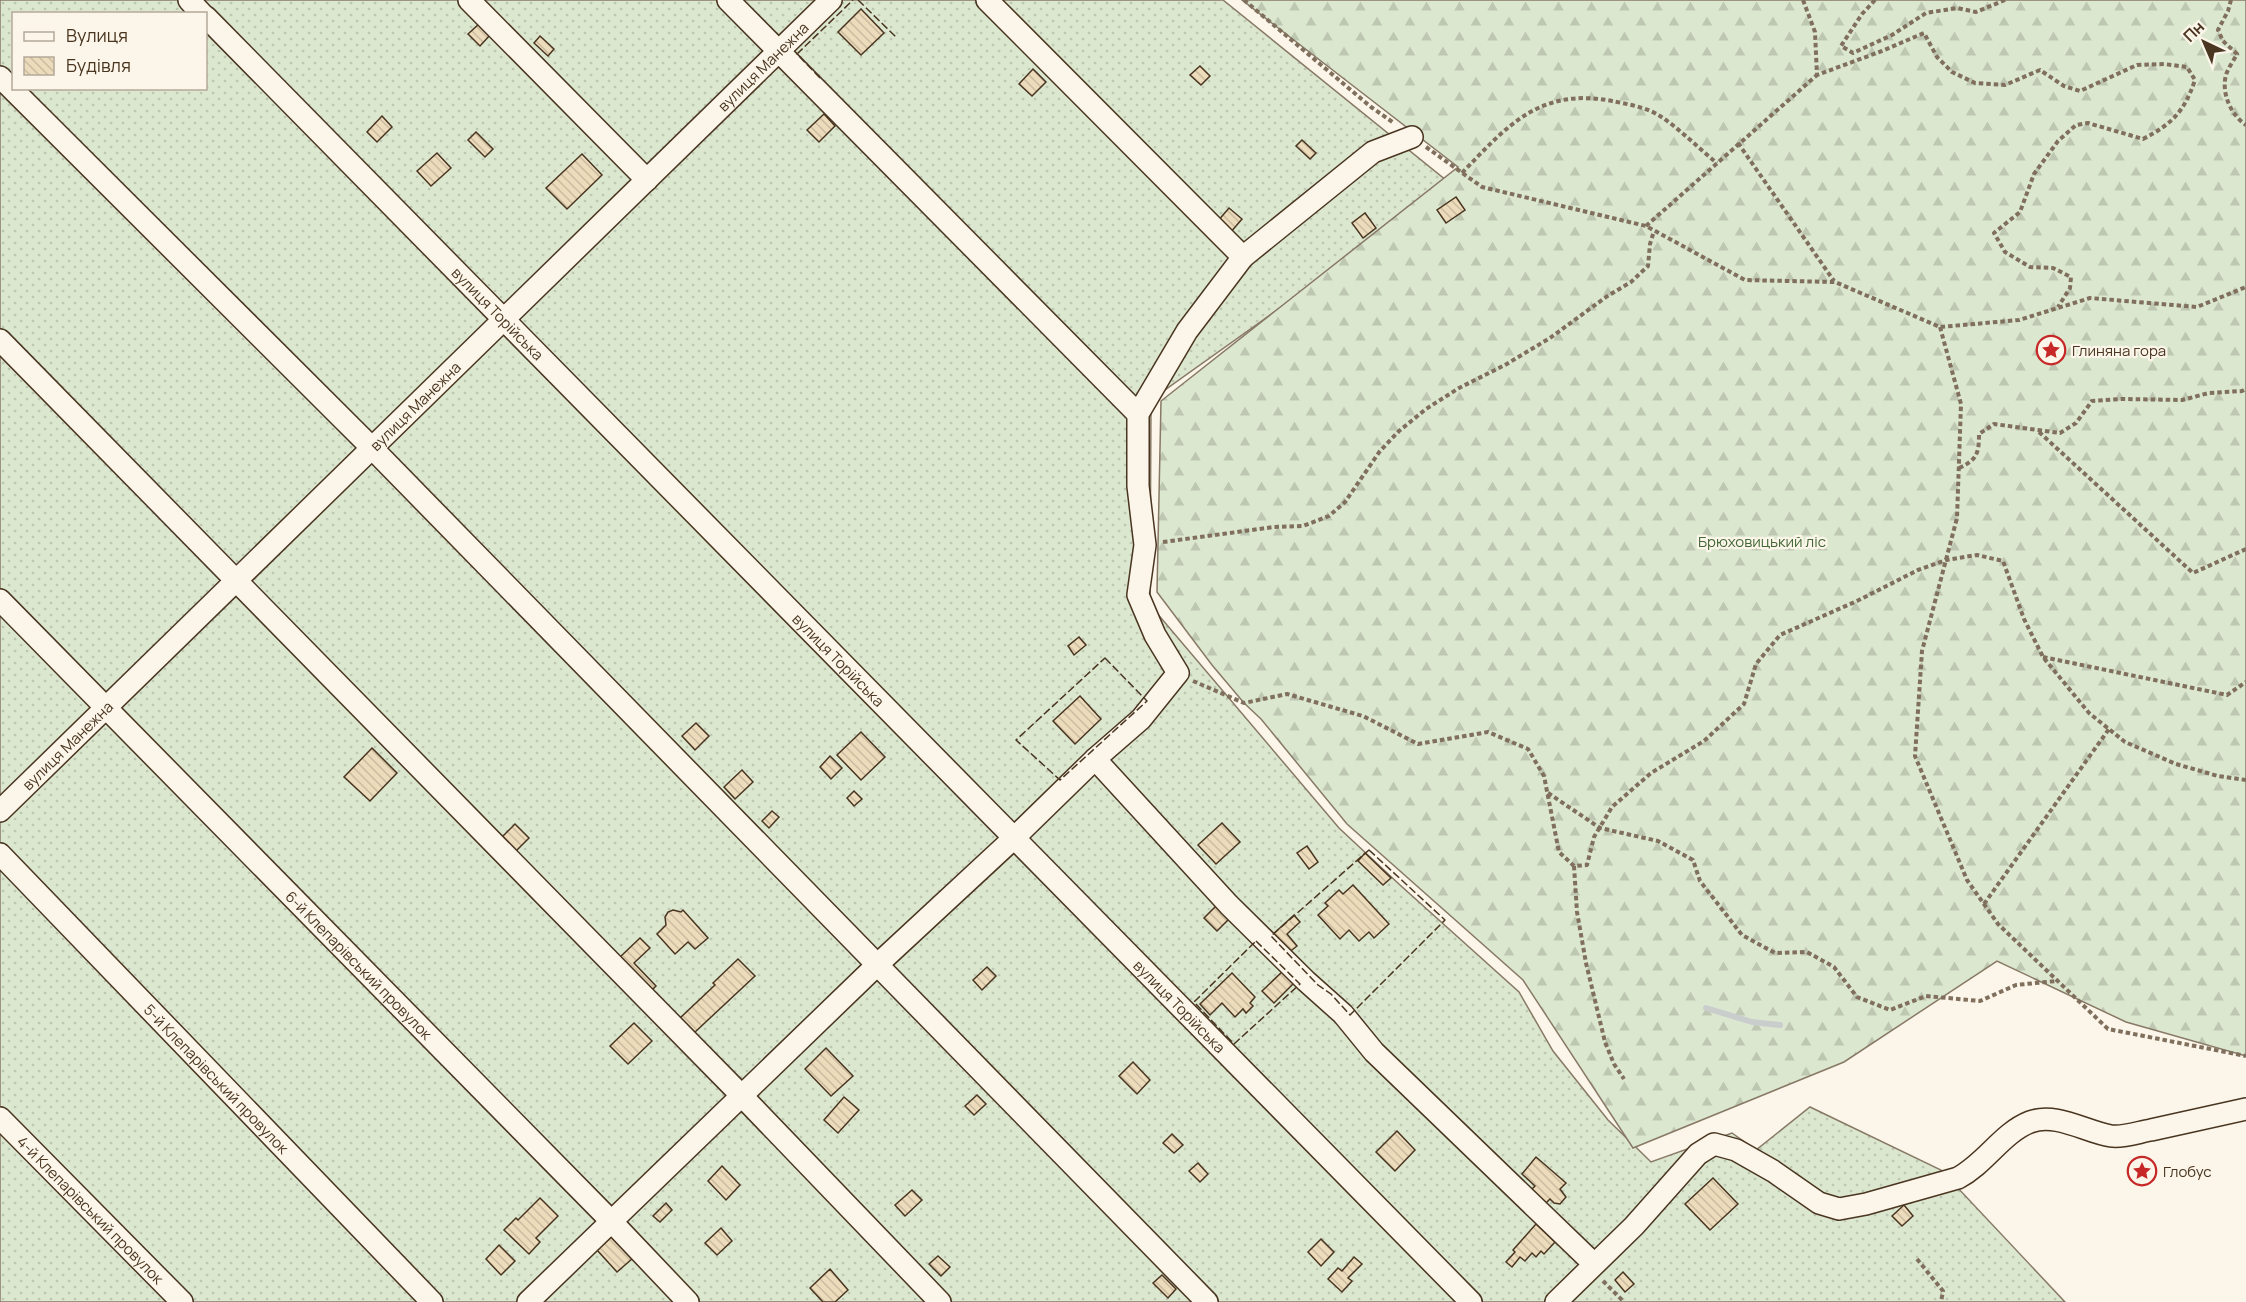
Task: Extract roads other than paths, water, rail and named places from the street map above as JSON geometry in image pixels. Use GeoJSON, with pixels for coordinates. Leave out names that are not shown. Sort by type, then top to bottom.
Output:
{"type":"FeatureCollection","features":[{"type":"Feature","properties":{"kind":"street"},"geometry":{"type":"LineString","coordinates":[[189,0],[200,12]]}},
{"type":"Feature","properties":{"kind":"street"},"geometry":{"type":"LineString","coordinates":[[469,0],[647,180]]}},
{"type":"Feature","properties":{"kind":"street"},"geometry":{"type":"LineString","coordinates":[[728,0],[1138,414]]}},
{"type":"Feature","properties":{"kind":"street","name":"вулиця Манежна"},"geometry":{"type":"LineString","coordinates":[[0,811],[831,0]]}},
{"type":"Feature","properties":{"kind":"street"},"geometry":{"type":"LineString","coordinates":[[987,0],[1243,257]]}},
{"type":"Feature","properties":{"kind":"street","name":"вулиця Торійська"},"geometry":{"type":"LineString","coordinates":[[207,18],[1471,1302]]}},
{"type":"Feature","properties":{"kind":"street"},"geometry":{"type":"LineString","coordinates":[[0,77],[12,89]]}},
{"type":"Feature","properties":{"kind":"street"},"geometry":{"type":"LineString","coordinates":[[13,90],[372,448],[1207,1302]]}},
{"type":"Feature","properties":{"kind":"street"},"geometry":{"type":"LineString","coordinates":[[528,1302],[877,965],[1095,759],[1141,719],[1178,673],[1155,635],[1138,595],[1145,545],[1138,486],[1138,414],[1187,331],[1243,257],[1373,152],[1412,137]]}},
{"type":"Feature","properties":{"kind":"street"},"geometry":{"type":"LineString","coordinates":[[0,340],[742,1096],[940,1302]]}},
{"type":"Feature","properties":{"kind":"street","name":"6-й Клепарівський провулок"},"geometry":{"type":"LineString","coordinates":[[0,600],[688,1302]]}},
{"type":"Feature","properties":{"kind":"street"},"geometry":{"type":"LineString","coordinates":[[1095,759],[1229,905],[1343,1014],[1374,1052],[1592,1266]]}},
{"type":"Feature","properties":{"kind":"street","name":"5-й Клепарівський провулок"},"geometry":{"type":"LineString","coordinates":[[0,854],[432,1302]]}},
{"type":"Feature","properties":{"kind":"street"},"geometry":{"type":"LineString","coordinates":[[1556,1302],[1634,1226],[1698,1154],[1714,1143],[1744,1154],[1819,1203],[1839,1209],[1866,1204],[1958,1178],[1971,1171],[2009,1135],[2032,1121],[2070,1123],[2112,1137],[2246,1109]]}},
{"type":"Feature","properties":{"kind":"street","name":"4-й Клепарівський провулок"},"geometry":{"type":"LineString","coordinates":[[0,1118],[182,1302]]}},
{"type":"Feature","properties":{"kind":"waterway"},"geometry":{"type":"LineString","coordinates":[[1706,1008],[1752,1022],[1780,1025]]}},
{"type":"Feature","properties":{"kind":"place","name":"Глиняна гора"},"geometry":{"type":"Point","coordinates":[2051,350]}},
{"type":"Feature","properties":{"kind":"place","name":"Глобус"},"geometry":{"type":"Point","coordinates":[2142,1171]}},
{"type":"Feature","properties":{"kind":"park label","name":"Брюховицький ліс"},"geometry":{"type":"Point","coordinates":[1762,541]}}]}
